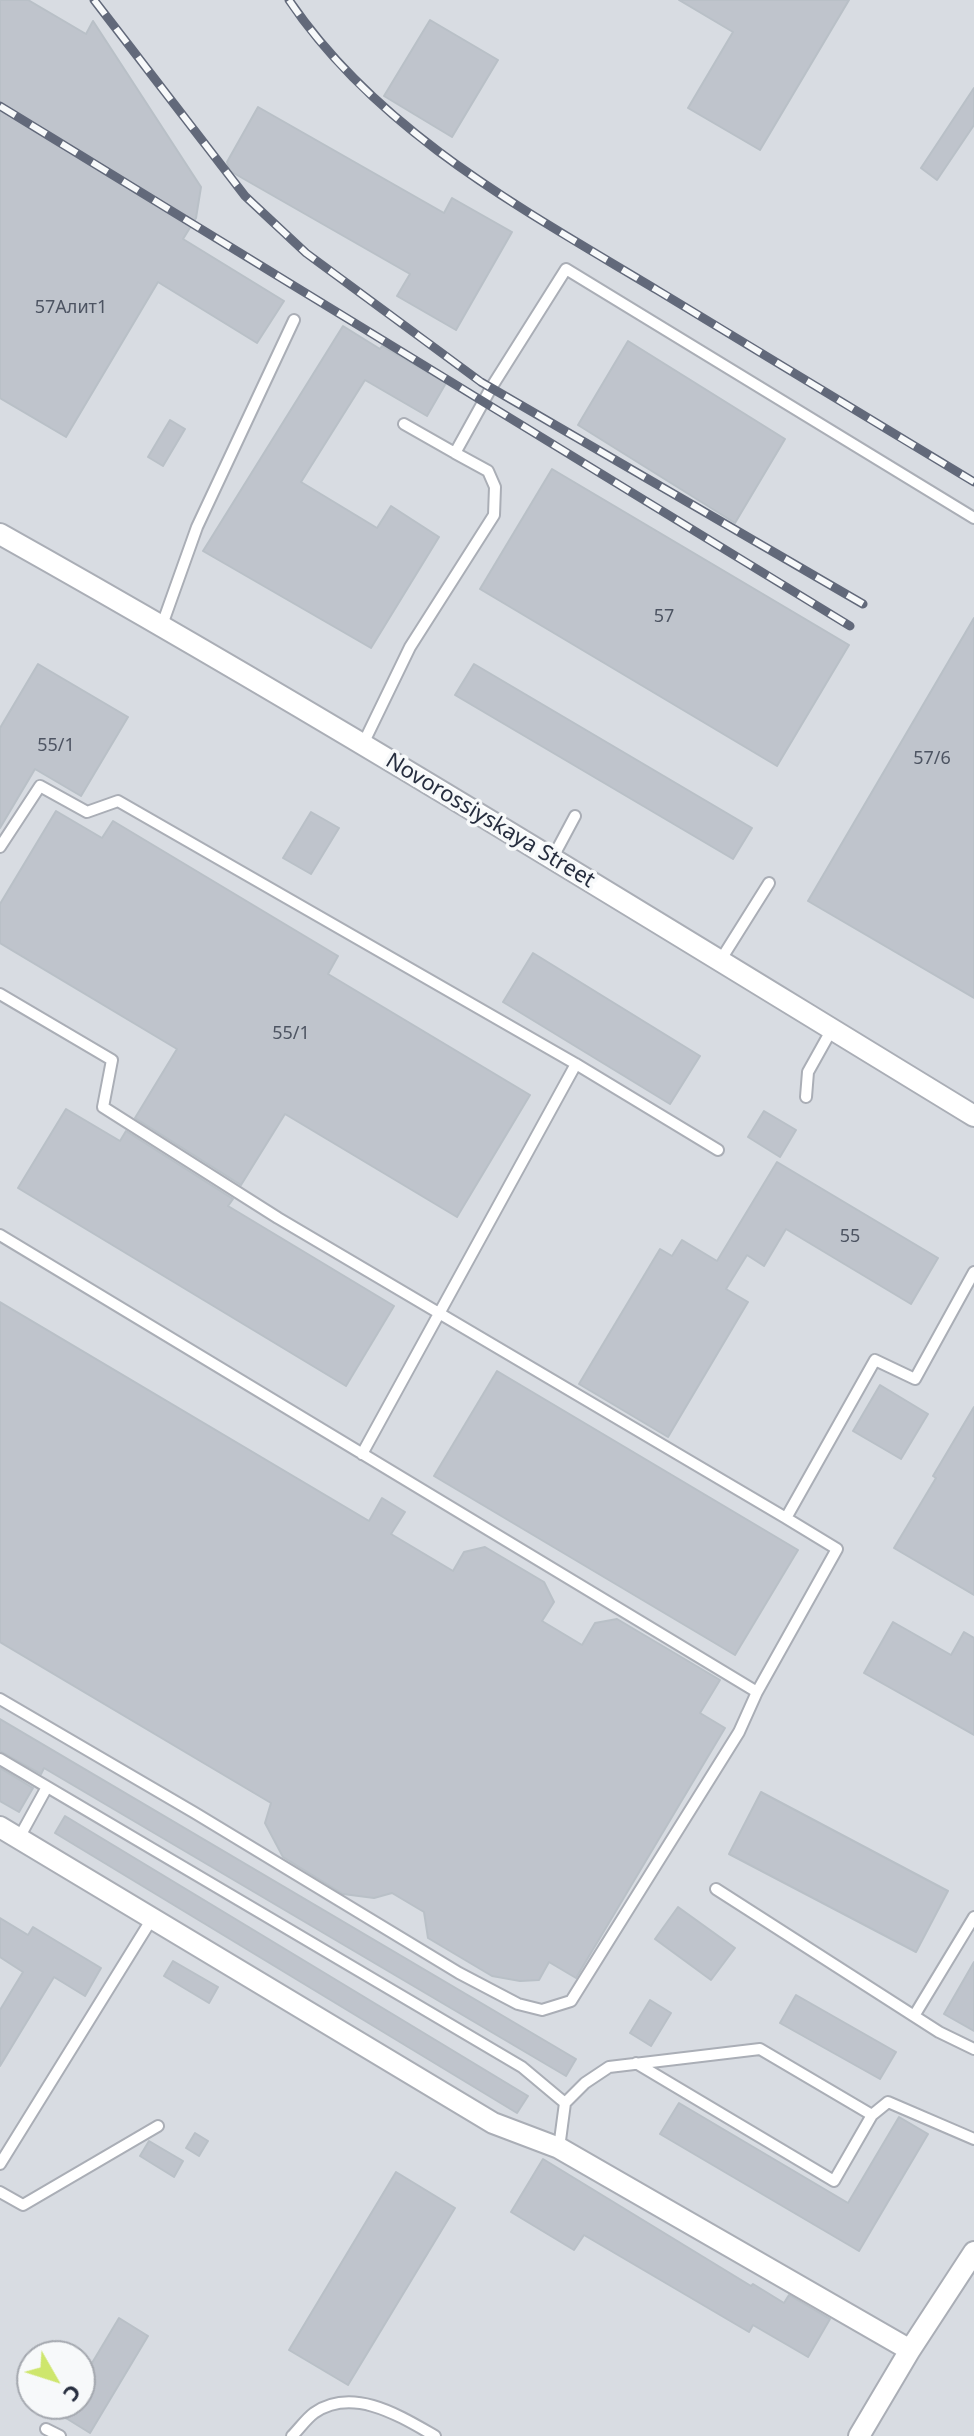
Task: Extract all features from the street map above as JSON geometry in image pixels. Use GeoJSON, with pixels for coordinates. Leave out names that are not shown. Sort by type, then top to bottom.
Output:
{"type":"FeatureCollection","features":[{"type":"Feature","properties":{"kind":"street","name":"Novorossiyskaya Street"},"geometry":{"type":"LineString","coordinates":[[0,534],[363,744],[974,1116]]}},
{"type":"Feature","properties":{"kind":"street"},"geometry":{"type":"LineString","coordinates":[[0,1827],[493,2123],[559,2148],[910,2350]]}},
{"type":"Feature","properties":{"kind":"street"},"geometry":{"type":"LineString","coordinates":[[859,2436],[974,2252]]}},
{"type":"Feature","properties":{"kind":"lane"},"geometry":{"type":"LineString","coordinates":[[455,453],[491,388],[566,269],[974,518]]}},
{"type":"Feature","properties":{"kind":"lane"},"geometry":{"type":"LineString","coordinates":[[162,625],[197,527],[294,320]]}},
{"type":"Feature","properties":{"kind":"lane"},"geometry":{"type":"LineString","coordinates":[[363,744],[410,647],[494,515],[495,487],[488,471],[404,424]]}},
{"type":"Feature","properties":{"kind":"lane"},"geometry":{"type":"LineString","coordinates":[[0,847],[40,786],[87,812],[118,801],[576,1064],[718,1150]]}},
{"type":"Feature","properties":{"kind":"lane"},"geometry":{"type":"LineString","coordinates":[[552,859],[575,816]]}},
{"type":"Feature","properties":{"kind":"lane"},"geometry":{"type":"LineString","coordinates":[[720,961],[769,883]]}},
{"type":"Feature","properties":{"kind":"lane"},"geometry":{"type":"LineString","coordinates":[[0,994],[112,1060],[103,1107],[278,1218],[837,1549],[757,1692],[739,1732],[571,2001],[542,2010],[518,2004],[459,1973],[0,1699]]}},
{"type":"Feature","properties":{"kind":"lane"},"geometry":{"type":"LineString","coordinates":[[806,1097],[808,1072],[832,1029]]}},
{"type":"Feature","properties":{"kind":"lane"},"geometry":{"type":"LineString","coordinates":[[362,1454],[576,1064]]}},
{"type":"Feature","properties":{"kind":"lane"},"geometry":{"type":"LineString","coordinates":[[0,1235],[757,1692]]}},
{"type":"Feature","properties":{"kind":"lane"},"geometry":{"type":"LineString","coordinates":[[786,1518],[875,1360],[915,1379],[974,1272]]}},
{"type":"Feature","properties":{"kind":"lane"},"geometry":{"type":"LineString","coordinates":[[0,1759],[522,2067],[565,2103]]}},
{"type":"Feature","properties":{"kind":"lane"},"geometry":{"type":"LineString","coordinates":[[19,1838],[47,1787]]}},
{"type":"Feature","properties":{"kind":"lane"},"geometry":{"type":"LineString","coordinates":[[716,1889],[914,2016],[974,2049]]}},
{"type":"Feature","properties":{"kind":"lane"},"geometry":{"type":"LineString","coordinates":[[0,2164],[153,1917]]}},
{"type":"Feature","properties":{"kind":"lane"},"geometry":{"type":"LineString","coordinates":[[914,2016],[974,1917]]}},
{"type":"Feature","properties":{"kind":"lane"},"geometry":{"type":"LineString","coordinates":[[559,2148],[565,2103],[585,2083],[609,2067],[760,2049],[872,2115]]}},
{"type":"Feature","properties":{"kind":"lane"},"geometry":{"type":"LineString","coordinates":[[636,2063],[834,2181],[872,2115],[888,2102],[974,2139]]}},
{"type":"Feature","properties":{"kind":"lane"},"geometry":{"type":"LineString","coordinates":[[0,2192],[23,2205],[158,2126]]}},
{"type":"Feature","properties":{"kind":"lane"},"geometry":{"type":"LineString","coordinates":[[292,2436],[314,2413],[341,2401],[387,2410],[435,2436]]}},
{"type":"Feature","properties":{"kind":"lane"},"geometry":{"type":"LineString","coordinates":[[46,2429],[60,2436]]}},
{"type":"Feature","properties":{"kind":"shaded area"},"geometry":{"type":"Polygon","coordinates":[[[0,0],[974,0],[974,2436],[0,2436],[0,0]]]}},
{"type":"Feature","properties":{"kind":"building"},"geometry":{"type":"Polygon","coordinates":[[[0,0],[28,0],[86,34],[93,21],[201,187],[196,218],[183,239],[284,301],[257,343],[158,282],[66,437],[0,398],[0,0]]]}},
{"type":"Feature","properties":{"kind":"building"},"geometry":{"type":"Polygon","coordinates":[[[679,0],[849,0],[760,150],[688,108],[733,32],[679,0]]]}},
{"type":"Feature","properties":{"kind":"building"},"geometry":{"type":"Polygon","coordinates":[[[430,20],[498,60],[452,137],[384,96],[430,20]]]}},
{"type":"Feature","properties":{"kind":"building"},"geometry":{"type":"Polygon","coordinates":[[[974,88],[974,125],[937,180],[921,168],[974,88]]]}},
{"type":"Feature","properties":{"kind":"building"},"geometry":{"type":"Polygon","coordinates":[[[258,107],[444,213],[452,198],[512,232],[456,330],[397,296],[410,274],[230,171],[227,162],[258,107]]]}},
{"type":"Feature","properties":{"kind":"building"},"geometry":{"type":"Polygon","coordinates":[[[343,326],[446,383],[427,416],[365,380],[301,482],[377,528],[391,506],[439,537],[371,648],[203,551],[343,326]]]}},
{"type":"Feature","properties":{"kind":"building"},"geometry":{"type":"Polygon","coordinates":[[[628,341],[785,439],[735,523],[578,425],[628,341]]]}},
{"type":"Feature","properties":{"kind":"building"},"geometry":{"type":"Polygon","coordinates":[[[170,420],[185,429],[163,466],[148,457],[170,420]]]}},
{"type":"Feature","properties":{"kind":"building"},"geometry":{"type":"Polygon","coordinates":[[[552,469],[849,645],[777,766],[480,589],[552,469]]]}},
{"type":"Feature","properties":{"kind":"building"},"geometry":{"type":"Polygon","coordinates":[[[974,618],[974,998],[808,901],[974,618]]]}},
{"type":"Feature","properties":{"kind":"building"},"geometry":{"type":"Polygon","coordinates":[[[38,664],[128,717],[81,796],[35,769],[0,828],[0,728],[38,664]]]}},
{"type":"Feature","properties":{"kind":"building"},"geometry":{"type":"Polygon","coordinates":[[[474,664],[752,828],[733,859],[455,695],[474,664]]]}},
{"type":"Feature","properties":{"kind":"building"},"geometry":{"type":"Polygon","coordinates":[[[56,811],[102,838],[113,821],[338,956],[328,974],[530,1095],[457,1217],[285,1114],[241,1185],[135,1118],[177,1049],[0,943],[0,904],[56,811]]]}},
{"type":"Feature","properties":{"kind":"building"},"geometry":{"type":"Polygon","coordinates":[[[311,812],[339,828],[311,874],[283,858],[311,812]]]}},
{"type":"Feature","properties":{"kind":"building"},"geometry":{"type":"Polygon","coordinates":[[[533,953],[700,1056],[670,1104],[503,1002],[533,953]]]}},
{"type":"Feature","properties":{"kind":"building"},"geometry":{"type":"Polygon","coordinates":[[[66,1109],[120,1141],[126,1131],[233,1199],[228,1206],[394,1306],[346,1386],[18,1188],[66,1109]]]}},
{"type":"Feature","properties":{"kind":"building"},"geometry":{"type":"Polygon","coordinates":[[[764,1111],[796,1130],[780,1157],[748,1137],[764,1111]]]}},
{"type":"Feature","properties":{"kind":"building"},"geometry":{"type":"Polygon","coordinates":[[[777,1162],[938,1258],[911,1304],[786,1229],[764,1266],[747,1255],[726,1289],[748,1302],[668,1437],[579,1384],[660,1249],[672,1256],[682,1240],[717,1261],[777,1162]]]}},
{"type":"Feature","properties":{"kind":"building"},"geometry":{"type":"Polygon","coordinates":[[[0,1302],[369,1521],[382,1498],[405,1512],[391,1534],[453,1571],[464,1552],[485,1547],[544,1582],[554,1602],[542,1621],[582,1645],[595,1623],[617,1619],[720,1680],[700,1713],[725,1728],[576,1978],[549,1962],[539,1980],[520,1981],[492,1976],[428,1938],[424,1912],[392,1893],[374,1898],[343,1894],[283,1857],[265,1823],[271,1803],[0,1642],[0,1302]]]}},
{"type":"Feature","properties":{"kind":"building"},"geometry":{"type":"Polygon","coordinates":[[[497,1371],[798,1550],[735,1655],[434,1476],[497,1371]]]}},
{"type":"Feature","properties":{"kind":"building"},"geometry":{"type":"Polygon","coordinates":[[[880,1385],[928,1414],[901,1459],[853,1431],[880,1385]]]}},
{"type":"Feature","properties":{"kind":"building"},"geometry":{"type":"Polygon","coordinates":[[[974,1407],[974,1595],[894,1548],[974,1407]]]}},
{"type":"Feature","properties":{"kind":"building"},"geometry":{"type":"Polygon","coordinates":[[[893,1622],[951,1655],[964,1632],[974,1638],[974,1735],[864,1673],[893,1622]]]}},
{"type":"Feature","properties":{"kind":"building"},"geometry":{"type":"Polygon","coordinates":[[[0,1719],[576,2059],[566,2076],[44,1768],[41,1774],[0,1751],[0,1719]]]}},
{"type":"Feature","properties":{"kind":"building"},"geometry":{"type":"Polygon","coordinates":[[[0,1768],[33,1788],[19,1812],[0,1801],[0,1768]]]}},
{"type":"Feature","properties":{"kind":"building"},"geometry":{"type":"Polygon","coordinates":[[[761,1792],[948,1891],[916,1952],[729,1854],[761,1792]]]}},
{"type":"Feature","properties":{"kind":"building"},"geometry":{"type":"Polygon","coordinates":[[[65,1816],[528,2096],[517,2113],[55,1833],[65,1816]]]}},
{"type":"Feature","properties":{"kind":"building"},"geometry":{"type":"Polygon","coordinates":[[[678,1907],[735,1948],[711,1980],[655,1939],[678,1907]]]}},
{"type":"Feature","properties":{"kind":"building"},"geometry":{"type":"Polygon","coordinates":[[[0,1918],[28,1935],[33,1927],[101,1968],[85,1996],[54,1977],[0,2066],[0,2010],[23,1972],[0,1957],[0,1918]]]}},
{"type":"Feature","properties":{"kind":"building"},"geometry":{"type":"Polygon","coordinates":[[[173,1961],[218,1987],[209,2003],[164,1976],[173,1961]]]}},
{"type":"Feature","properties":{"kind":"building"},"geometry":{"type":"Polygon","coordinates":[[[974,1962],[974,2031],[944,2014],[974,1962]]]}},
{"type":"Feature","properties":{"kind":"building"},"geometry":{"type":"Polygon","coordinates":[[[796,1995],[896,2052],[880,2079],[780,2023],[796,1995]]]}},
{"type":"Feature","properties":{"kind":"building"},"geometry":{"type":"Polygon","coordinates":[[[650,2000],[671,2013],[651,2046],[630,2033],[650,2000]]]}},
{"type":"Feature","properties":{"kind":"building"},"geometry":{"type":"Polygon","coordinates":[[[679,2103],[848,2203],[899,2117],[928,2134],[859,2251],[660,2134],[679,2103]]]}},
{"type":"Feature","properties":{"kind":"building"},"geometry":{"type":"Polygon","coordinates":[[[195,2133],[208,2141],[199,2156],[186,2148],[195,2133]]]}},
{"type":"Feature","properties":{"kind":"building"},"geometry":{"type":"Polygon","coordinates":[[[149,2141],[183,2161],[174,2177],[140,2156],[149,2141]]]}},
{"type":"Feature","properties":{"kind":"building"},"geometry":{"type":"Polygon","coordinates":[[[543,2159],[751,2286],[753,2284],[784,2303],[789,2295],[830,2319],[808,2357],[753,2325],[749,2332],[584,2235],[574,2250],[511,2212],[543,2159]]]}},
{"type":"Feature","properties":{"kind":"building"},"geometry":{"type":"Polygon","coordinates":[[[396,2172],[455,2208],[348,2385],[289,2350],[396,2172]]]}},
{"type":"Feature","properties":{"kind":"building"},"geometry":{"type":"Polygon","coordinates":[[[119,2318],[148,2336],[90,2433],[69,2420],[96,2420],[96,2356],[119,2318]]]}},
{"type":"Feature","properties":{"kind":"railway"},"geometry":{"type":"LineString","coordinates":[[94,0],[245,196],[306,253],[481,382],[863,604]]}},
{"type":"Feature","properties":{"kind":"railway"},"geometry":{"type":"LineString","coordinates":[[289,0],[325,47],[365,90],[409,129],[456,164],[556,230],[974,482]]}},
{"type":"Feature","properties":{"kind":"railway"},"geometry":{"type":"LineString","coordinates":[[0,106],[850,626]]}}]}
